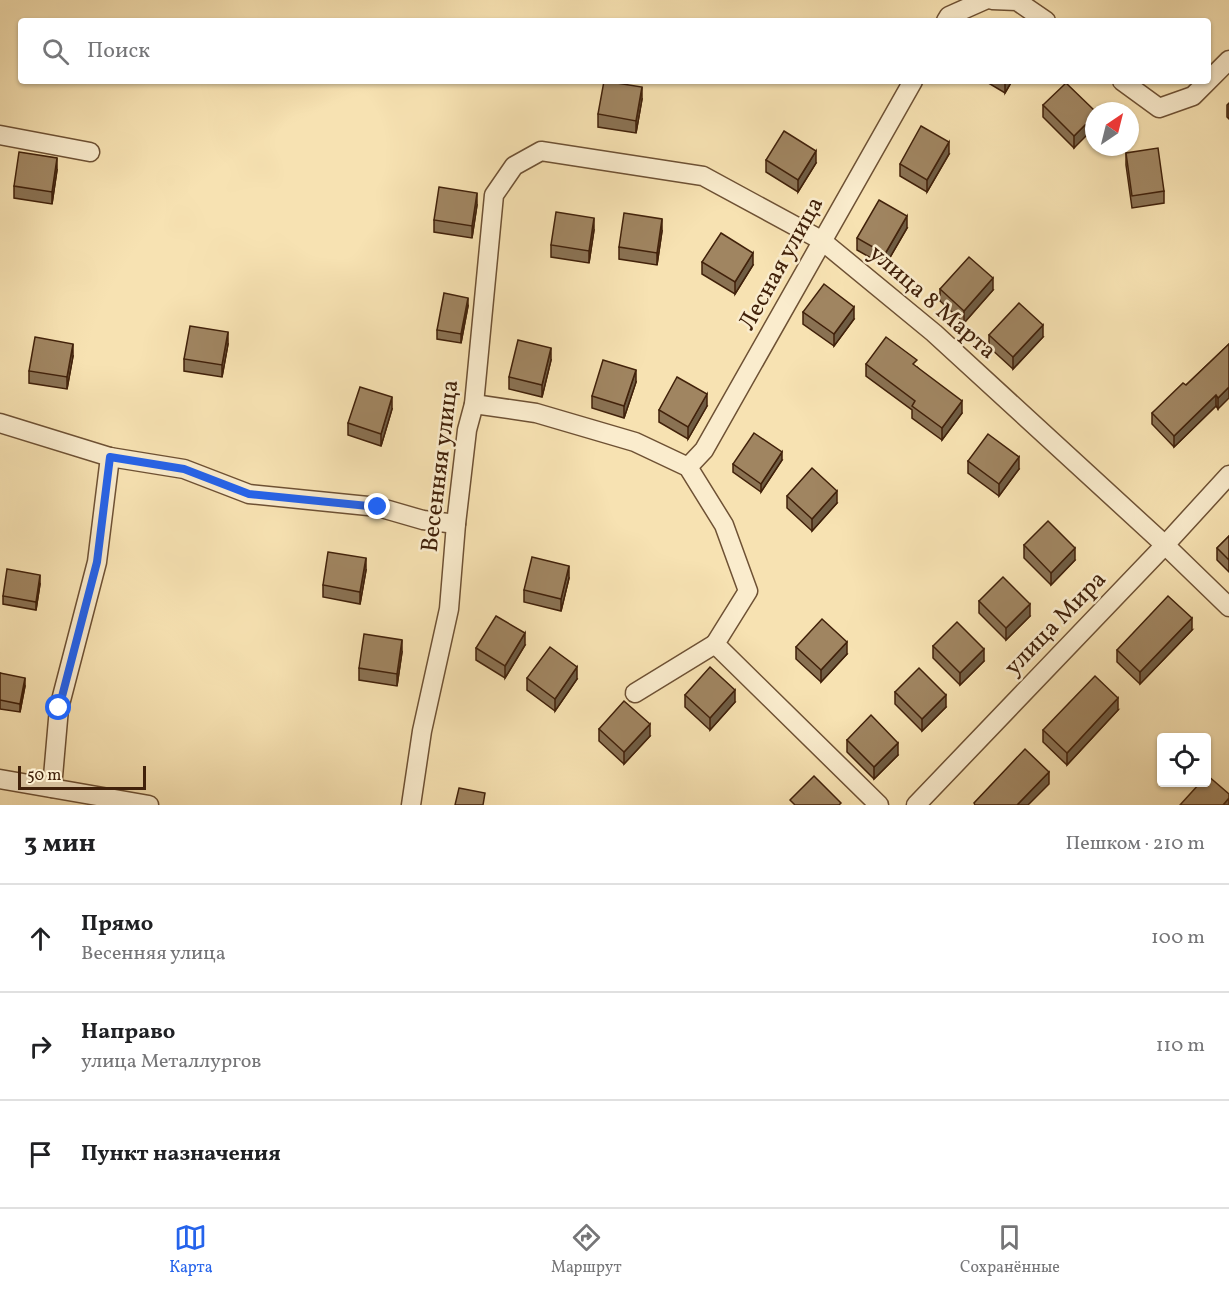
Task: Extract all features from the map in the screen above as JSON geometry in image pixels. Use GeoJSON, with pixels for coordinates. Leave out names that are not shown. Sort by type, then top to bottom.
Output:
{"type":"FeatureCollection","features":[{"type":"Feature","properties":{"kind":"street"},"geometry":{"type":"LineString","coordinates":[[948,18],[985,0]]}},
{"type":"Feature","properties":{"kind":"street"},"geometry":{"type":"LineString","coordinates":[[992,0],[1017,1],[1042,18]]}},
{"type":"Feature","properties":{"kind":"street"},"geometry":{"type":"LineString","coordinates":[[1211,78],[1229,60]]}},
{"type":"Feature","properties":{"kind":"street","name":"Лесная улица"},"geometry":{"type":"LineString","coordinates":[[688,467],[704,450],[911,84]]}},
{"type":"Feature","properties":{"kind":"street"},"geometry":{"type":"LineString","coordinates":[[1126,84],[1159,108],[1193,96],[1205,84]]}},
{"type":"Feature","properties":{"kind":"street"},"geometry":{"type":"LineString","coordinates":[[0,135],[90,152]]}},
{"type":"Feature","properties":{"kind":"street","name":"улица 8 Марта"},"geometry":{"type":"LineString","coordinates":[[541,151],[703,176],[821,240],[934,333],[1165,545],[1229,607]]}},
{"type":"Feature","properties":{"kind":"street","name":"Весенняя улица"},"geometry":{"type":"LineString","coordinates":[[411,805],[422,731],[449,609],[467,430],[474,404],[494,195],[514,166],[541,151]]}},
{"type":"Feature","properties":{"kind":"street"},"geometry":{"type":"LineString","coordinates":[[474,404],[536,413],[624,439],[688,467],[724,525],[747,591],[715,644],[635,693]]}},
{"type":"Feature","properties":{"kind":"street"},"geometry":{"type":"LineString","coordinates":[[0,423],[110,457],[184,469],[249,494],[378,507],[423,520],[456,524]]}},
{"type":"Feature","properties":{"kind":"street"},"geometry":{"type":"LineString","coordinates":[[52,788],[59,708],[97,562],[110,457]]}},
{"type":"Feature","properties":{"kind":"street","name":"улица Мира"},"geometry":{"type":"LineString","coordinates":[[916,805],[1229,475]]}},
{"type":"Feature","properties":{"kind":"street"},"geometry":{"type":"LineString","coordinates":[[715,644],[879,805]]}},
{"type":"Feature","properties":{"kind":"street"},"geometry":{"type":"LineString","coordinates":[[0,779],[149,805]]}},
{"type":"Feature","properties":{"kind":"building"},"geometry":{"type":"Polygon","coordinates":[[[603,84],[642,87],[636,121],[598,114],[603,84]]]}},
{"type":"Feature","properties":{"kind":"building"},"geometry":{"type":"Polygon","coordinates":[[[1065,84],[1086,102],[1085,125],[1074,136],[1043,105],[1065,84]]]}},
{"type":"Feature","properties":{"kind":"building"},"geometry":{"type":"Polygon","coordinates":[[[921,126],[949,142],[927,180],[900,164],[921,126]]]}},
{"type":"Feature","properties":{"kind":"building"},"geometry":{"type":"Polygon","coordinates":[[[784,131],[816,151],[798,180],[766,160],[784,131]]]}},
{"type":"Feature","properties":{"kind":"building"},"geometry":{"type":"Polygon","coordinates":[[[1158,148],[1164,191],[1132,196],[1126,156],[1139,156],[1139,151],[1158,148]]]}},
{"type":"Feature","properties":{"kind":"building"},"geometry":{"type":"Polygon","coordinates":[[[19,152],[57,158],[52,192],[14,186],[19,152]]]}},
{"type":"Feature","properties":{"kind":"building"},"geometry":{"type":"Polygon","coordinates":[[[439,187],[477,193],[472,226],[434,220],[439,187]]]}},
{"type":"Feature","properties":{"kind":"building"},"geometry":{"type":"Polygon","coordinates":[[[879,200],[907,216],[885,254],[857,238],[879,200]]]}},
{"type":"Feature","properties":{"kind":"building"},"geometry":{"type":"Polygon","coordinates":[[[556,212],[594,218],[589,251],[551,245],[556,212]]]}},
{"type":"Feature","properties":{"kind":"building"},"geometry":{"type":"Polygon","coordinates":[[[624,213],[662,219],[657,253],[619,247],[624,213]]]}},
{"type":"Feature","properties":{"kind":"building"},"geometry":{"type":"Polygon","coordinates":[[[721,233],[753,253],[735,282],[702,262],[721,233]]]}},
{"type":"Feature","properties":{"kind":"building"},"geometry":{"type":"Polygon","coordinates":[[[969,257],[993,278],[964,311],[940,289],[969,257]]]}},
{"type":"Feature","properties":{"kind":"building"},"geometry":{"type":"Polygon","coordinates":[[[824,284],[854,307],[834,334],[803,312],[824,284]]]}},
{"type":"Feature","properties":{"kind":"building"},"geometry":{"type":"Polygon","coordinates":[[[444,293],[468,298],[461,334],[437,330],[444,293]]]}},
{"type":"Feature","properties":{"kind":"building"},"geometry":{"type":"Polygon","coordinates":[[[1019,303],[1043,325],[1013,357],[989,335],[1019,303]]]}},
{"type":"Feature","properties":{"kind":"building"},"geometry":{"type":"Polygon","coordinates":[[[190,326],[228,332],[222,365],[184,359],[190,326]]]}},
{"type":"Feature","properties":{"kind":"building"},"geometry":{"type":"Polygon","coordinates":[[[35,337],[73,344],[67,377],[29,371],[35,337]]]}},
{"type":"Feature","properties":{"kind":"building"},"geometry":{"type":"Polygon","coordinates":[[[886,337],[917,360],[913,364],[962,401],[942,428],[912,406],[915,401],[866,364],[886,337]]]}},
{"type":"Feature","properties":{"kind":"building"},"geometry":{"type":"Polygon","coordinates":[[[518,340],[551,348],[542,385],[509,377],[518,340]]]}},
{"type":"Feature","properties":{"kind":"building"},"geometry":{"type":"Polygon","coordinates":[[[1229,344],[1229,387],[1218,398],[1216,395],[1174,436],[1152,413],[1183,383],[1186,385],[1229,344]]]}},
{"type":"Feature","properties":{"kind":"building"},"geometry":{"type":"Polygon","coordinates":[[[603,360],[636,370],[624,406],[592,396],[603,360]]]}},
{"type":"Feature","properties":{"kind":"building"},"geometry":{"type":"Polygon","coordinates":[[[677,377],[707,394],[688,427],[659,410],[677,377]]]}},
{"type":"Feature","properties":{"kind":"building"},"geometry":{"type":"Polygon","coordinates":[[[360,387],[392,397],[381,434],[348,423],[360,387]]]}},
{"type":"Feature","properties":{"kind":"building"},"geometry":{"type":"Polygon","coordinates":[[[754,433],[782,452],[761,484],[733,464],[754,433]]]}},
{"type":"Feature","properties":{"kind":"building"},"geometry":{"type":"Polygon","coordinates":[[[988,434],[1019,457],[999,484],[968,461],[988,434]]]}},
{"type":"Feature","properties":{"kind":"building"},"geometry":{"type":"Polygon","coordinates":[[[812,468],[837,491],[812,519],[787,496],[812,468]]]}},
{"type":"Feature","properties":{"kind":"building"},"geometry":{"type":"Polygon","coordinates":[[[1048,521],[1075,548],[1051,573],[1024,545],[1048,521]]]}},
{"type":"Feature","properties":{"kind":"building"},"geometry":{"type":"Polygon","coordinates":[[[1229,536],[1229,560],[1217,548],[1229,536]]]}},
{"type":"Feature","properties":{"kind":"building"},"geometry":{"type":"Polygon","coordinates":[[[328,552],[366,558],[360,592],[323,585],[328,552]]]}},
{"type":"Feature","properties":{"kind":"building"},"geometry":{"type":"Polygon","coordinates":[[[532,557],[569,566],[561,599],[524,590],[532,557]]]}},
{"type":"Feature","properties":{"kind":"building"},"geometry":{"type":"Polygon","coordinates":[[[7,569],[40,575],[36,602],[3,596],[7,569]]]}},
{"type":"Feature","properties":{"kind":"building"},"geometry":{"type":"Polygon","coordinates":[[[1003,577],[1030,604],[1006,628],[979,601],[1003,577]]]}},
{"type":"Feature","properties":{"kind":"building"},"geometry":{"type":"Polygon","coordinates":[[[1168,596],[1192,618],[1140,672],[1117,650],[1168,596]]]}},
{"type":"Feature","properties":{"kind":"building"},"geometry":{"type":"Polygon","coordinates":[[[496,616],[525,633],[505,666],[476,648],[496,616]]]}},
{"type":"Feature","properties":{"kind":"building"},"geometry":{"type":"Polygon","coordinates":[[[822,619],[847,642],[821,670],[796,647],[822,619]]]}},
{"type":"Feature","properties":{"kind":"building"},"geometry":{"type":"Polygon","coordinates":[[[957,622],[984,649],[960,673],[933,646],[957,622]]]}},
{"type":"Feature","properties":{"kind":"building"},"geometry":{"type":"Polygon","coordinates":[[[364,634],[402,640],[397,674],[359,668],[364,634]]]}},
{"type":"Feature","properties":{"kind":"building"},"geometry":{"type":"Polygon","coordinates":[[[550,647],[577,667],[555,699],[527,678],[550,647]]]}},
{"type":"Feature","properties":{"kind":"building"},"geometry":{"type":"Polygon","coordinates":[[[710,667],[735,690],[710,718],[685,695],[710,667]]]}},
{"type":"Feature","properties":{"kind":"building"},"geometry":{"type":"Polygon","coordinates":[[[919,668],[946,695],[922,719],[895,692],[919,668]]]}},
{"type":"Feature","properties":{"kind":"building"},"geometry":{"type":"Polygon","coordinates":[[[0,673],[25,678],[20,704],[0,700],[0,673]]]}},
{"type":"Feature","properties":{"kind":"building"},"geometry":{"type":"Polygon","coordinates":[[[1095,676],[1118,698],[1067,753],[1043,730],[1095,676]]]}},
{"type":"Feature","properties":{"kind":"building"},"geometry":{"type":"Polygon","coordinates":[[[624,701],[650,724],[624,752],[599,729],[624,701]]]}},
{"type":"Feature","properties":{"kind":"building"},"geometry":{"type":"Polygon","coordinates":[[[871,715],[898,743],[874,767],[847,740],[871,715]]]}},
{"type":"Feature","properties":{"kind":"building"},"geometry":{"type":"Polygon","coordinates":[[[1025,749],[1049,772],[1017,805],[975,805],[974,803],[1025,749]]]}},
{"type":"Feature","properties":{"kind":"building"},"geometry":{"type":"Polygon","coordinates":[[[814,776],[841,803],[839,805],[795,805],[790,800],[814,776]]]}},
{"type":"Feature","properties":{"kind":"building"},"geometry":{"type":"Polygon","coordinates":[[[1211,778],[1229,794],[1229,798],[1223,805],[1180,805],[1196,787],[1211,787],[1211,778]]]}},
{"type":"Feature","properties":{"kind":"building"},"geometry":{"type":"Polygon","coordinates":[[[459,788],[485,793],[483,805],[455,805],[459,788]]]}},
{"type":"Feature","properties":{"kind":"route"},"geometry":{"type":"LineString","coordinates":[[59,708],[97,562],[110,457],[184,469],[249,494],[378,507]]}}]}
